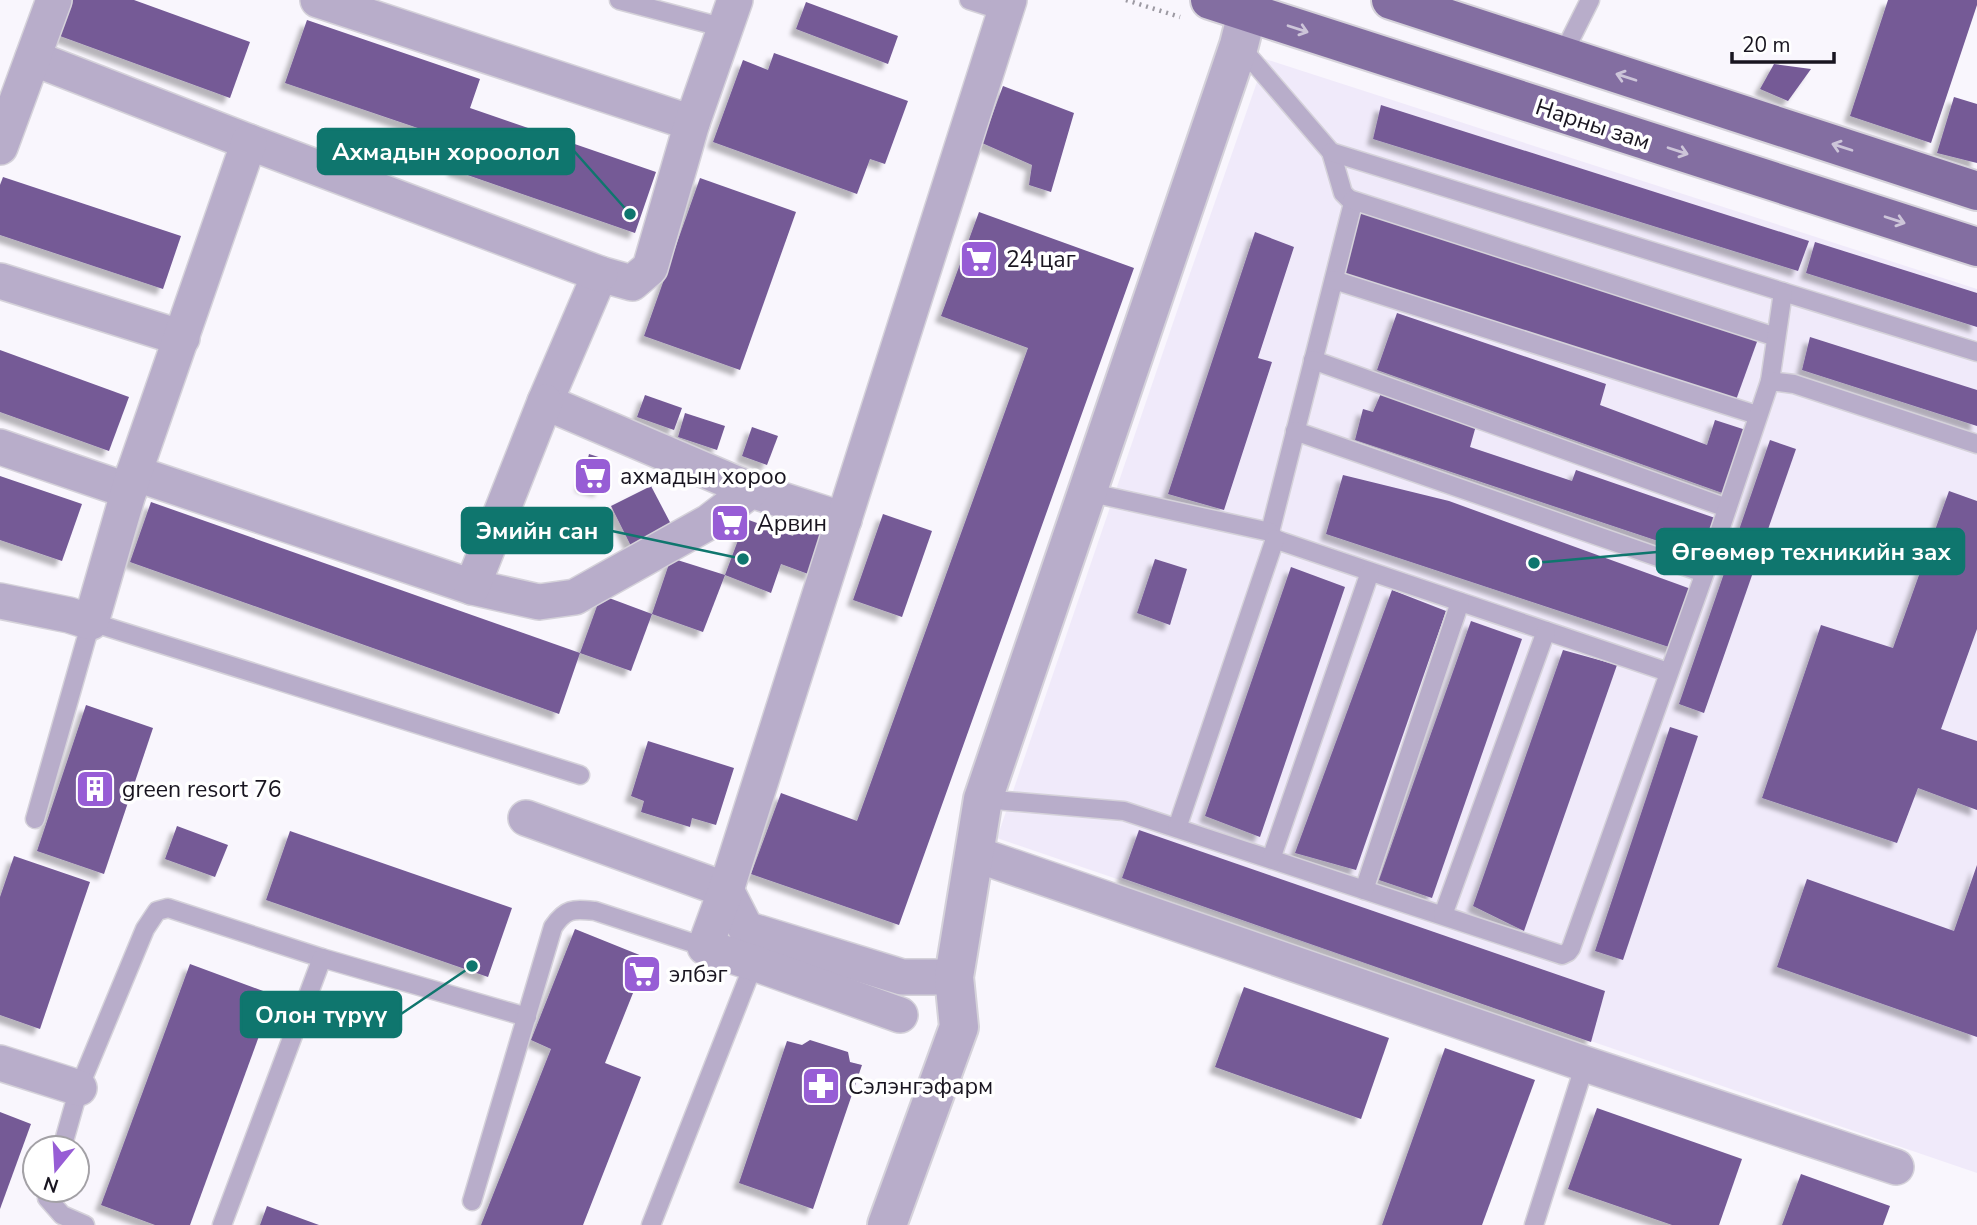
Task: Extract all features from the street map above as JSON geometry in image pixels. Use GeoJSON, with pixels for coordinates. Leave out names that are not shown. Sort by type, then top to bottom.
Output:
{"type":"FeatureCollection","features":[{"type":"Feature","properties":{"kind":"main road","name":"Нарны зам"},"geometry":{"type":"LineString","coordinates":[[1210,0],[1243,29],[1977,247]]}},
{"type":"Feature","properties":{"kind":"main road"},"geometry":{"type":"LineString","coordinates":[[1391,0],[1458,16],[1566,58],[1977,191]]}},
{"type":"Feature","properties":{"kind":"street"},"geometry":{"type":"LineString","coordinates":[[0,147],[54,0]]}},
{"type":"Feature","properties":{"kind":"street"},"geometry":{"type":"LineString","coordinates":[[318,0],[692,123]]}},
{"type":"Feature","properties":{"kind":"street"},"geometry":{"type":"LineString","coordinates":[[900,1015],[705,947],[726,890],[1008,6]]}},
{"type":"Feature","properties":{"kind":"street"},"geometry":{"type":"LineString","coordinates":[[33,58],[600,274],[632,283],[650,268],[692,123],[730,14]]}},
{"type":"Feature","properties":{"kind":"street"},"geometry":{"type":"LineString","coordinates":[[887,1225],[959,1027],[954,977],[983,799],[1243,29]]}},
{"type":"Feature","properties":{"kind":"street"},"geometry":{"type":"LineString","coordinates":[[0,601],[91,622],[132,482],[249,142]]}},
{"type":"Feature","properties":{"kind":"street"},"geometry":{"type":"LineString","coordinates":[[472,587],[545,402],[600,274]]}},
{"type":"Feature","properties":{"kind":"street"},"geometry":{"type":"LineString","coordinates":[[0,281],[182,338]]}},
{"type":"Feature","properties":{"kind":"street"},"geometry":{"type":"LineString","coordinates":[[545,402],[751,490],[844,520]]}},
{"type":"Feature","properties":{"kind":"street"},"geometry":{"type":"LineString","coordinates":[[0,447],[132,482],[472,587],[539,602],[575,597],[709,523],[751,490]]}},
{"type":"Feature","properties":{"kind":"street"},"geometry":{"type":"LineString","coordinates":[[526,818],[726,890],[746,929],[902,977],[954,977]]}},
{"type":"Feature","properties":{"kind":"street"},"geometry":{"type":"LineString","coordinates":[[975,853],[1585,1064],[1896,1167]]}},
{"type":"Feature","properties":{"kind":"street"},"geometry":{"type":"LineString","coordinates":[[0,1063],[79,1087]]}},
{"type":"Feature","properties":{"kind":"lane"},"geometry":{"type":"LineString","coordinates":[[618,0],[730,14]]}},
{"type":"Feature","properties":{"kind":"lane"},"geometry":{"type":"LineString","coordinates":[[969,0],[1008,6]]}},
{"type":"Feature","properties":{"kind":"lane"},"geometry":{"type":"LineString","coordinates":[[1566,58],[1570,40],[1590,0]]}},
{"type":"Feature","properties":{"kind":"lane"},"geometry":{"type":"LineString","coordinates":[[1243,29],[1331,152],[1343,193],[1352,200],[1776,337]]}},
{"type":"Feature","properties":{"kind":"lane"},"geometry":{"type":"LineString","coordinates":[[1331,152],[1977,352]]}},
{"type":"Feature","properties":{"kind":"lane"},"geometry":{"type":"LineString","coordinates":[[1177,828],[1272,536],[1352,200]]}},
{"type":"Feature","properties":{"kind":"lane"},"geometry":{"type":"LineString","coordinates":[[1334,280],[1758,415]]}},
{"type":"Feature","properties":{"kind":"lane"},"geometry":{"type":"LineString","coordinates":[[983,799],[1124,811],[1562,955],[1568,952],[1770,381],[1783,292]]}},
{"type":"Feature","properties":{"kind":"lane"},"geometry":{"type":"LineString","coordinates":[[1313,360],[1727,508]]}},
{"type":"Feature","properties":{"kind":"lane"},"geometry":{"type":"LineString","coordinates":[[1770,381],[1794,384],[1977,444]]}},
{"type":"Feature","properties":{"kind":"lane"},"geometry":{"type":"LineString","coordinates":[[1295,431],[1704,573]]}},
{"type":"Feature","properties":{"kind":"lane"},"geometry":{"type":"LineString","coordinates":[[1087,492],[1272,536],[1370,572],[1668,672]]}},
{"type":"Feature","properties":{"kind":"lane"},"geometry":{"type":"LineString","coordinates":[[1271,859],[1370,572]]}},
{"type":"Feature","properties":{"kind":"lane"},"geometry":{"type":"LineString","coordinates":[[1364,890],[1460,602]]}},
{"type":"Feature","properties":{"kind":"lane"},"geometry":{"type":"LineString","coordinates":[[35,819],[91,622],[580,775]]}},
{"type":"Feature","properties":{"kind":"lane"},"geometry":{"type":"LineString","coordinates":[[1443,915],[1546,631]]}},
{"type":"Feature","properties":{"kind":"lane"},"geometry":{"type":"LineString","coordinates":[[66,1134],[79,1087],[145,929],[157,911],[168,908],[321,958],[527,1017]]}},
{"type":"Feature","properties":{"kind":"lane"},"geometry":{"type":"LineString","coordinates":[[472,1200],[553,927],[561,914],[576,909],[595,911],[705,947]]}},
{"type":"Feature","properties":{"kind":"lane"},"geometry":{"type":"LineString","coordinates":[[222,1225],[321,958]]}},
{"type":"Feature","properties":{"kind":"lane"},"geometry":{"type":"LineString","coordinates":[[651,1225],[754,962]]}},
{"type":"Feature","properties":{"kind":"lane"},"geometry":{"type":"LineString","coordinates":[[1534,1225],[1585,1064]]}},
{"type":"Feature","properties":{"kind":"lane"},"geometry":{"type":"LineString","coordinates":[[52,1204],[62,1215],[85,1225]]}},
{"type":"Feature","properties":{"kind":"shaded area"},"geometry":{"type":"Polygon","coordinates":[[[1265,59],[1977,289],[1977,1173],[997,838],[1265,59]]]}},
{"type":"Feature","properties":{"kind":"building"},"geometry":{"type":"Polygon","coordinates":[[[60,0],[134,0],[250,42],[230,98],[49,32],[60,0]]]}},
{"type":"Feature","properties":{"kind":"building"},"geometry":{"type":"Polygon","coordinates":[[[1888,0],[1977,0],[1931,143],[1850,116],[1888,0]]]}},
{"type":"Feature","properties":{"kind":"building"},"geometry":{"type":"Polygon","coordinates":[[[806,2],[898,36],[888,64],[796,29],[806,2]]]}},
{"type":"Feature","properties":{"kind":"building"},"geometry":{"type":"Polygon","coordinates":[[[307,20],[480,79],[470,108],[656,172],[635,233],[453,170],[462,143],[285,83],[307,20]]]}},
{"type":"Feature","properties":{"kind":"building"},"geometry":{"type":"Polygon","coordinates":[[[774,53],[908,101],[885,164],[870,159],[857,194],[713,142],[743,60],[768,70],[774,53]]]}},
{"type":"Feature","properties":{"kind":"building"},"geometry":{"type":"Polygon","coordinates":[[[1774,64],[1811,69],[1788,101],[1760,89],[1774,64]]]}},
{"type":"Feature","properties":{"kind":"building"},"geometry":{"type":"Polygon","coordinates":[[[1003,86],[1074,113],[1051,192],[1029,185],[1032,165],[982,143],[1003,86]]]}},
{"type":"Feature","properties":{"kind":"building"},"geometry":{"type":"Polygon","coordinates":[[[1954,97],[1977,104],[1977,163],[1937,153],[1954,97]]]}},
{"type":"Feature","properties":{"kind":"building"},"geometry":{"type":"Polygon","coordinates":[[[1381,105],[1809,241],[1798,271],[1373,139],[1381,105]]]}},
{"type":"Feature","properties":{"kind":"building"},"geometry":{"type":"Polygon","coordinates":[[[3,177],[181,236],[163,289],[0,235],[0,185],[3,177]]]}},
{"type":"Feature","properties":{"kind":"building"},"geometry":{"type":"Polygon","coordinates":[[[700,178],[796,212],[740,370],[644,336],[700,178]]]}},
{"type":"Feature","properties":{"kind":"building"},"geometry":{"type":"Polygon","coordinates":[[[979,212],[1134,268],[899,925],[751,874],[781,793],[857,821],[1028,348],[941,316],[979,212]]]}},
{"type":"Feature","properties":{"kind":"building"},"geometry":{"type":"Polygon","coordinates":[[[1358,212],[1758,339],[1736,400],[1342,274],[1358,212]]]}},
{"type":"Feature","properties":{"kind":"building"},"geometry":{"type":"Polygon","coordinates":[[[1255,232],[1294,247],[1258,358],[1272,362],[1224,510],[1168,494],[1255,232]]]}},
{"type":"Feature","properties":{"kind":"building"},"geometry":{"type":"Polygon","coordinates":[[[1815,242],[1977,293],[1977,327],[1806,273],[1815,242]]]}},
{"type":"Feature","properties":{"kind":"building"},"geometry":{"type":"Polygon","coordinates":[[[1397,313],[1606,384],[1600,405],[1707,445],[1715,420],[1749,431],[1728,495],[1377,370],[1397,313]]]}},
{"type":"Feature","properties":{"kind":"building"},"geometry":{"type":"Polygon","coordinates":[[[1810,337],[1977,390],[1977,426],[1802,370],[1810,337]]]}},
{"type":"Feature","properties":{"kind":"building"},"geometry":{"type":"Polygon","coordinates":[[[0,350],[129,397],[109,451],[0,412],[0,350]]]}},
{"type":"Feature","properties":{"kind":"building"},"geometry":{"type":"Polygon","coordinates":[[[1382,391],[1477,422],[1470,447],[1572,481],[1576,470],[1718,519],[1703,556],[1355,440],[1363,409],[1373,412],[1382,391]]]}},
{"type":"Feature","properties":{"kind":"building"},"geometry":{"type":"Polygon","coordinates":[[[645,395],[682,408],[674,430],[637,417],[645,395]]]}},
{"type":"Feature","properties":{"kind":"building"},"geometry":{"type":"Polygon","coordinates":[[[685,413],[725,426],[717,450],[678,437],[685,413]]]}},
{"type":"Feature","properties":{"kind":"building"},"geometry":{"type":"Polygon","coordinates":[[[752,427],[778,436],[767,465],[742,456],[752,427]]]}},
{"type":"Feature","properties":{"kind":"building"},"geometry":{"type":"Polygon","coordinates":[[[1770,440],[1796,449],[1704,713],[1679,704],[1770,440]]]}},
{"type":"Feature","properties":{"kind":"building"},"geometry":{"type":"Polygon","coordinates":[[[589,454],[608,460],[600,491],[581,486],[589,454]]]}},
{"type":"Feature","properties":{"kind":"building"},"geometry":{"type":"Polygon","coordinates":[[[1343,475],[1449,501],[1691,589],[1675,649],[1326,534],[1343,475]]]}},
{"type":"Feature","properties":{"kind":"building"},"geometry":{"type":"Polygon","coordinates":[[[0,476],[82,504],[62,561],[0,540],[0,476]]]}},
{"type":"Feature","properties":{"kind":"building"},"geometry":{"type":"Polygon","coordinates":[[[651,486],[672,526],[631,546],[611,506],[651,486]]]}},
{"type":"Feature","properties":{"kind":"building"},"geometry":{"type":"Polygon","coordinates":[[[1949,491],[1977,501],[1977,629],[1941,729],[1977,741],[1977,810],[1918,788],[1897,843],[1762,798],[1821,625],[1893,648],[1949,491]]]}},
{"type":"Feature","properties":{"kind":"building"},"geometry":{"type":"Polygon","coordinates":[[[151,502],[580,653],[559,714],[130,562],[151,502]]]}},
{"type":"Feature","properties":{"kind":"building"},"geometry":{"type":"Polygon","coordinates":[[[883,514],[932,531],[902,617],[853,600],[883,514]]]}},
{"type":"Feature","properties":{"kind":"building"},"geometry":{"type":"Polygon","coordinates":[[[746,519],[793,536],[799,520],[827,531],[811,575],[781,564],[771,593],[725,575],[746,519]]]}},
{"type":"Feature","properties":{"kind":"building"},"geometry":{"type":"Polygon","coordinates":[[[671,558],[725,575],[703,632],[652,614],[671,558]]]}},
{"type":"Feature","properties":{"kind":"building"},"geometry":{"type":"Polygon","coordinates":[[[1155,559],[1187,569],[1170,625],[1137,613],[1155,559]]]}},
{"type":"Feature","properties":{"kind":"building"},"geometry":{"type":"Polygon","coordinates":[[[1291,567],[1345,587],[1260,837],[1205,816],[1291,567]]]}},
{"type":"Feature","properties":{"kind":"building"},"geometry":{"type":"Polygon","coordinates":[[[1392,590],[1446,611],[1356,870],[1295,853],[1392,590]]]}},
{"type":"Feature","properties":{"kind":"building"},"geometry":{"type":"Polygon","coordinates":[[[601,595],[652,614],[631,671],[580,653],[601,595]]]}},
{"type":"Feature","properties":{"kind":"building"},"geometry":{"type":"Polygon","coordinates":[[[1471,621],[1522,639],[1432,898],[1379,880],[1471,621]]]}},
{"type":"Feature","properties":{"kind":"building"},"geometry":{"type":"Polygon","coordinates":[[[1563,650],[1617,665],[1524,931],[1473,906],[1563,650]]]}},
{"type":"Feature","properties":{"kind":"building","name":"green resort 76"},"geometry":{"type":"Polygon","coordinates":[[[86,705],[153,728],[104,874],[37,851],[86,705]]]}},
{"type":"Feature","properties":{"kind":"building"},"geometry":{"type":"Polygon","coordinates":[[[1670,727],[1698,736],[1623,960],[1595,951],[1670,727]]]}},
{"type":"Feature","properties":{"kind":"building"},"geometry":{"type":"Polygon","coordinates":[[[648,741],[734,768],[716,825],[692,818],[690,827],[641,812],[644,801],[631,796],[648,741]]]}},
{"type":"Feature","properties":{"kind":"building"},"geometry":{"type":"Polygon","coordinates":[[[177,826],[228,845],[215,877],[165,859],[177,826]]]}},
{"type":"Feature","properties":{"kind":"building"},"geometry":{"type":"Polygon","coordinates":[[[1139,830],[1605,991],[1591,1042],[1122,878],[1139,830]]]}},
{"type":"Feature","properties":{"kind":"building"},"geometry":{"type":"Polygon","coordinates":[[[290,831],[512,908],[488,977],[266,900],[290,831]]]}},
{"type":"Feature","properties":{"kind":"building"},"geometry":{"type":"Polygon","coordinates":[[[14,856],[90,882],[40,1029],[0,1015],[0,897],[14,856]]]}},
{"type":"Feature","properties":{"kind":"building"},"geometry":{"type":"Polygon","coordinates":[[[1977,865],[1977,1037],[1777,967],[1807,879],[1954,931],[1977,865]]]}},
{"type":"Feature","properties":{"kind":"building"},"geometry":{"type":"Polygon","coordinates":[[[575,929],[647,958],[605,1063],[641,1077],[583,1225],[481,1225],[551,1049],[531,1040],[575,929]]]}},
{"type":"Feature","properties":{"kind":"building"},"geometry":{"type":"Polygon","coordinates":[[[190,964],[274,995],[190,1225],[155,1225],[101,1205],[190,964]]]}},
{"type":"Feature","properties":{"kind":"building"},"geometry":{"type":"Polygon","coordinates":[[[1244,987],[1389,1038],[1361,1119],[1215,1067],[1244,987]]]}},
{"type":"Feature","properties":{"kind":"building"},"geometry":{"type":"Polygon","coordinates":[[[810,1040],[848,1052],[850,1062],[862,1065],[813,1209],[739,1183],[787,1041],[802,1045],[810,1040]]]}},
{"type":"Feature","properties":{"kind":"building"},"geometry":{"type":"Polygon","coordinates":[[[1445,1048],[1535,1080],[1482,1225],[1382,1225],[1445,1048]]]}},
{"type":"Feature","properties":{"kind":"building"},"geometry":{"type":"Polygon","coordinates":[[[1597,1108],[1742,1159],[1719,1225],[1672,1225],[1568,1189],[1597,1108]]]}},
{"type":"Feature","properties":{"kind":"building"},"geometry":{"type":"Polygon","coordinates":[[[0,1112],[31,1124],[27,1134],[21,1134],[21,1151],[0,1209],[0,1112]]]}},
{"type":"Feature","properties":{"kind":"building"},"geometry":{"type":"Polygon","coordinates":[[[1801,1174],[1890,1206],[1883,1225],[1782,1225],[1801,1174]]]}},
{"type":"Feature","properties":{"kind":"building"},"geometry":{"type":"Polygon","coordinates":[[[267,1206],[319,1225],[260,1225],[267,1206]]]}},
{"type":"Feature","properties":{"kind":"place","name":"Ахмадын хороолол"},"geometry":{"type":"Point","coordinates":[630,214]}},
{"type":"Feature","properties":{"kind":"place","name":"24 цаг"},"geometry":{"type":"Point","coordinates":[979,259]}},
{"type":"Feature","properties":{"kind":"place","name":"ахмадын хороо"},"geometry":{"type":"Point","coordinates":[593,476]}},
{"type":"Feature","properties":{"kind":"place","name":"Арвин"},"geometry":{"type":"Point","coordinates":[730,523]}},
{"type":"Feature","properties":{"kind":"place","name":"Эмийн сан"},"geometry":{"type":"Point","coordinates":[743,559]}},
{"type":"Feature","properties":{"kind":"place","name":"Өгөөмөр техникийн зах"},"geometry":{"type":"Point","coordinates":[1534,563]}},
{"type":"Feature","properties":{"kind":"place","name":"green resort 76"},"geometry":{"type":"Point","coordinates":[95,789]}},
{"type":"Feature","properties":{"kind":"place","name":"Олон түрүү"},"geometry":{"type":"Point","coordinates":[472,966]}},
{"type":"Feature","properties":{"kind":"place","name":"элбэг"},"geometry":{"type":"Point","coordinates":[642,974]}},
{"type":"Feature","properties":{"kind":"place","name":"Сэлэнгэфарм"},"geometry":{"type":"Point","coordinates":[821,1086]}}]}
